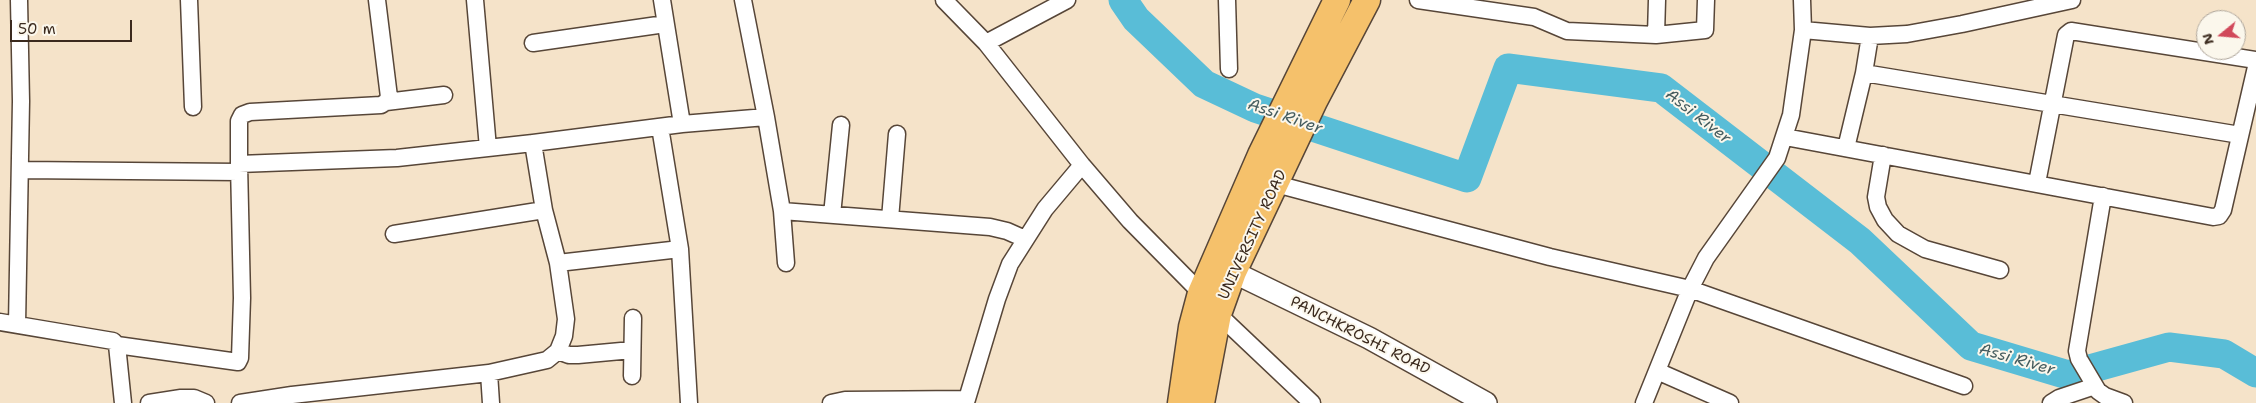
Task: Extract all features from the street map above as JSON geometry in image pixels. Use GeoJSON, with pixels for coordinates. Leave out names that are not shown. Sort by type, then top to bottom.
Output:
{"type":"FeatureCollection","features":[{"type":"Feature","properties":{"kind":"main road"},"geometry":{"type":"LineString","coordinates":[[1181,403],[1192,327],[1201,293],[1261,155],[1337,0]]}},
{"type":"Feature","properties":{"kind":"main road","name":"UNIVERSITY ROAD"},"geometry":{"type":"LineString","coordinates":[[1201,403],[1218,314],[1233,272],[1288,160],[1314,101],[1366,0]]}},
{"type":"Feature","properties":{"kind":"street"},"geometry":{"type":"LineString","coordinates":[[17,325],[21,101],[19,0]]}},
{"type":"Feature","properties":{"kind":"street"},"geometry":{"type":"LineString","coordinates":[[189,0],[193,107]]}},
{"type":"Feature","properties":{"kind":"street"},"geometry":{"type":"LineString","coordinates":[[377,0],[389,97],[386,102]]}},
{"type":"Feature","properties":{"kind":"street"},"geometry":{"type":"LineString","coordinates":[[475,0],[488,148]]}},
{"type":"Feature","properties":{"kind":"street"},"geometry":{"type":"LineString","coordinates":[[662,0],[682,124]]}},
{"type":"Feature","properties":{"kind":"street"},"geometry":{"type":"LineString","coordinates":[[742,0],[766,117],[782,211],[786,263]]}},
{"type":"Feature","properties":{"kind":"street"},"geometry":{"type":"LineString","coordinates":[[944,0],[986,43],[1082,166],[1130,221],[1201,293],[1218,314],[1312,403]]}},
{"type":"Feature","properties":{"kind":"street"},"geometry":{"type":"LineString","coordinates":[[986,43],[1067,0]]}},
{"type":"Feature","properties":{"kind":"street"},"geometry":{"type":"LineString","coordinates":[[1227,0],[1229,69]]}},
{"type":"Feature","properties":{"kind":"street"},"geometry":{"type":"LineString","coordinates":[[1418,0],[1534,17],[1567,31],[1656,35],[1705,30],[1706,0]]}},
{"type":"Feature","properties":{"kind":"street"},"geometry":{"type":"LineString","coordinates":[[1656,35],[1657,0]]}},
{"type":"Feature","properties":{"kind":"street"},"geometry":{"type":"LineString","coordinates":[[1644,403],[1690,290],[1706,258],[1777,158],[1791,115],[1803,30],[1802,0]]}},
{"type":"Feature","properties":{"kind":"street"},"geometry":{"type":"LineString","coordinates":[[1803,30],[1870,36],[1907,34],[2072,0]]}},
{"type":"Feature","properties":{"kind":"street"},"geometry":{"type":"LineString","coordinates":[[534,43],[666,24]]}},
{"type":"Feature","properties":{"kind":"street"},"geometry":{"type":"LineString","coordinates":[[2037,183],[2066,35],[2071,31],[2256,60]]}},
{"type":"Feature","properties":{"kind":"street"},"geometry":{"type":"LineString","coordinates":[[1846,148],[1864,73],[1870,36]]}},
{"type":"Feature","properties":{"kind":"street"},"geometry":{"type":"LineString","coordinates":[[1785,137],[2213,217],[2219,216],[2223,210],[2256,67]]}},
{"type":"Feature","properties":{"kind":"street"},"geometry":{"type":"LineString","coordinates":[[1864,73],[2240,136]]}},
{"type":"Feature","properties":{"kind":"street"},"geometry":{"type":"LineString","coordinates":[[0,322],[105,338],[117,345],[238,362],[240,358],[242,298],[239,121],[242,115],[250,112],[381,105],[386,102],[444,95]]}},
{"type":"Feature","properties":{"kind":"street"},"geometry":{"type":"LineString","coordinates":[[20,170],[239,168],[397,158],[682,124],[766,117]]}},
{"type":"Feature","properties":{"kind":"street"},"geometry":{"type":"LineString","coordinates":[[832,215],[840,125]]}},
{"type":"Feature","properties":{"kind":"street"},"geometry":{"type":"LineString","coordinates":[[660,127],[680,249],[689,403]]}},
{"type":"Feature","properties":{"kind":"street"},"geometry":{"type":"LineString","coordinates":[[890,219],[897,134]]}},
{"type":"Feature","properties":{"kind":"street"},"geometry":{"type":"LineString","coordinates":[[240,403],[292,395],[489,373],[547,360],[558,351],[564,336],[566,319],[558,263],[544,210],[533,143]]}},
{"type":"Feature","properties":{"kind":"street"},"geometry":{"type":"LineString","coordinates":[[1883,155],[1876,197],[1878,207],[1885,220],[1898,234],[1926,249],[2000,270]]}},
{"type":"Feature","properties":{"kind":"street"},"geometry":{"type":"LineString","coordinates":[[831,403],[845,400],[967,399],[997,299],[1010,264],[1045,209],[1082,166]]}},
{"type":"Feature","properties":{"kind":"street"},"geometry":{"type":"LineString","coordinates":[[1276,184],[1550,257],[1690,290],[1964,386]]}},
{"type":"Feature","properties":{"kind":"street"},"geometry":{"type":"LineString","coordinates":[[2103,196],[2077,344],[2079,359],[2093,384],[2105,396],[2124,403]]}},
{"type":"Feature","properties":{"kind":"street"},"geometry":{"type":"LineString","coordinates":[[394,234],[544,210]]}},
{"type":"Feature","properties":{"kind":"street"},"geometry":{"type":"LineString","coordinates":[[782,211],[990,227],[1007,231],[1025,239]]}},
{"type":"Feature","properties":{"kind":"street"},"geometry":{"type":"LineString","coordinates":[[558,263],[680,249]]}},
{"type":"Feature","properties":{"kind":"street","name":"PANCHKROSHI ROAD"},"geometry":{"type":"LineString","coordinates":[[1233,272],[1369,338],[1486,403]]}},
{"type":"Feature","properties":{"kind":"street"},"geometry":{"type":"LineString","coordinates":[[632,376],[633,318]]}},
{"type":"Feature","properties":{"kind":"street"},"geometry":{"type":"LineString","coordinates":[[117,345],[123,403]]}},
{"type":"Feature","properties":{"kind":"street"},"geometry":{"type":"LineString","coordinates":[[558,351],[569,355],[578,355],[632,350]]}},
{"type":"Feature","properties":{"kind":"street"},"geometry":{"type":"LineString","coordinates":[[1657,371],[1730,403]]}},
{"type":"Feature","properties":{"kind":"street"},"geometry":{"type":"LineString","coordinates":[[489,373],[491,403]]}},
{"type":"Feature","properties":{"kind":"street"},"geometry":{"type":"LineString","coordinates":[[1292,382],[1292,403]]}},
{"type":"Feature","properties":{"kind":"street"},"geometry":{"type":"LineString","coordinates":[[2051,403],[2093,384]]}},
{"type":"Feature","properties":{"kind":"street"},"geometry":{"type":"LineString","coordinates":[[149,403],[194,398],[206,403]]}},
{"type":"Feature","properties":{"kind":"waterway","name":"Assi River"},"geometry":{"type":"LineString","coordinates":[[1123,0],[1136,19],[1204,84],[1255,108],[1467,178],[1508,68],[1661,88],[1860,241],[1971,346],[2068,375],[2169,347],[2224,354],[2256,373]]}}]}
